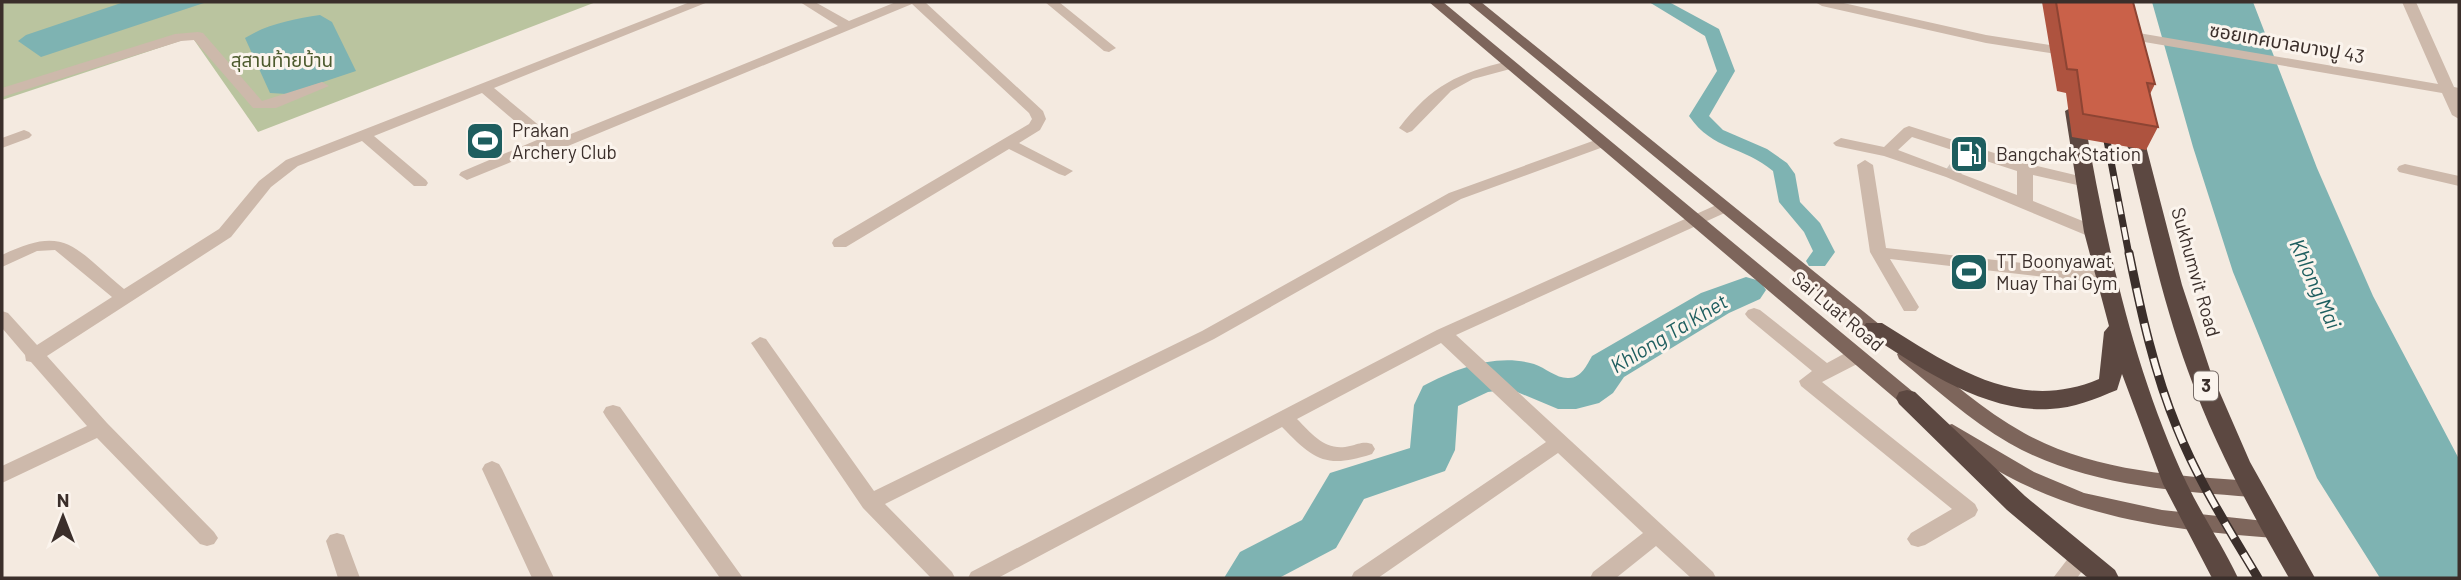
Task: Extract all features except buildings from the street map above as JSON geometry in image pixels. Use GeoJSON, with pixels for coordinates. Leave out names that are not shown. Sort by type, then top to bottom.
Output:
{"type":"FeatureCollection","features":[{"type":"Feature","properties":{"kind":"highway"},"geometry":{"type":"LineString","coordinates":[[2058,26],[2064,57]]}},
{"type":"Feature","properties":{"kind":"highway"},"geometry":{"type":"LineString","coordinates":[[2108,27],[2115,58]]}},
{"type":"Feature","properties":{"kind":"highway"},"geometry":{"type":"LineString","coordinates":[[2070,90],[2094,232],[2133,372],[2175,484],[2225,578]]}},
{"type":"Feature","properties":{"kind":"highway","name":"Sukhumvit Road"},"geometry":{"type":"LineString","coordinates":[[2128,110],[2188,340],[2212,403],[2252,489],[2302,578]]}},
{"type":"Feature","properties":{"kind":"highway"},"geometry":{"type":"LineString","coordinates":[[1874,328],[1946,373],[1990,391],[2031,400],[2066,403],[2087,397],[2109,384],[2114,359],[2115,314]]}},
{"type":"Feature","properties":{"kind":"highway"},"geometry":{"type":"LineString","coordinates":[[1907,398],[2016,503],[2106,578]]}},
{"type":"Feature","properties":{"kind":"main road","name":"Sai Luat Road"},"geometry":{"type":"LineString","coordinates":[[1435,2],[1907,398],[1987,456],[2053,491],[2117,509],[2195,523],[2274,530]]}},
{"type":"Feature","properties":{"kind":"main road","name":"Sai Luat Road"},"geometry":{"type":"LineString","coordinates":[[1473,2],[1978,413],[2036,448],[2112,472],[2175,484],[2252,489]]}},
{"type":"Feature","properties":{"kind":"street"},"geometry":{"type":"LineString","coordinates":[[33,356],[225,233],[276,173],[363,134],[701,2]]}},
{"type":"Feature","properties":{"kind":"street"},"geometry":{"type":"LineString","coordinates":[[806,2],[848,26]]}},
{"type":"Feature","properties":{"kind":"street"},"geometry":{"type":"LineString","coordinates":[[467,175],[548,141],[563,143],[575,139],[907,2]]}},
{"type":"Feature","properties":{"kind":"street"},"geometry":{"type":"LineString","coordinates":[[840,243],[1035,127],[1039,119],[1036,111],[917,2]]}},
{"type":"Feature","properties":{"kind":"street"},"geometry":{"type":"LineString","coordinates":[[1051,2],[1109,48]]}},
{"type":"Feature","properties":{"kind":"street"},"geometry":{"type":"LineString","coordinates":[[1822,2],[2064,57]]}},
{"type":"Feature","properties":{"kind":"street"},"geometry":{"type":"LineString","coordinates":[[2409,2],[2453,90],[2459,115]]}},
{"type":"Feature","properties":{"kind":"street","name":"ซอยเทศบาลบางปู 43"},"geometry":{"type":"LineString","coordinates":[[2108,27],[2156,40],[2453,90]]}},
{"type":"Feature","properties":{"kind":"street"},"geometry":{"type":"LineString","coordinates":[[2,93],[188,35],[198,36],[258,105],[271,105],[322,86]]}},
{"type":"Feature","properties":{"kind":"street"},"geometry":{"type":"LineString","coordinates":[[1407,128],[1446,88],[1468,76],[1508,65]]}},
{"type":"Feature","properties":{"kind":"street"},"geometry":{"type":"LineString","coordinates":[[485,88],[548,141]]}},
{"type":"Feature","properties":{"kind":"street"},"geometry":{"type":"LineString","coordinates":[[1887,152],[1909,131],[2025,168],[2087,181]]}},
{"type":"Feature","properties":{"kind":"street"},"geometry":{"type":"LineString","coordinates":[[363,134],[420,183]]}},
{"type":"Feature","properties":{"kind":"street"},"geometry":{"type":"LineString","coordinates":[[2,143],[24,135]]}},
{"type":"Feature","properties":{"kind":"street"},"geometry":{"type":"LineString","coordinates":[[1008,143],[1065,171]]}},
{"type":"Feature","properties":{"kind":"street"},"geometry":{"type":"LineString","coordinates":[[870,502],[1208,335],[1455,196],[1601,143]]}},
{"type":"Feature","properties":{"kind":"street"},"geometry":{"type":"LineString","coordinates":[[1841,143],[1887,152],[2025,203],[2094,232]]}},
{"type":"Feature","properties":{"kind":"street"},"geometry":{"type":"LineString","coordinates":[[1865,166],[1878,252],[1910,307]]}},
{"type":"Feature","properties":{"kind":"street"},"geometry":{"type":"LineString","coordinates":[[2025,168],[2025,203]]}},
{"type":"Feature","properties":{"kind":"street"},"geometry":{"type":"LineString","coordinates":[[2405,169],[2459,181]]}},
{"type":"Feature","properties":{"kind":"street"},"geometry":{"type":"LineString","coordinates":[[979,578],[1443,334],[1693,218],[1723,207]]}},
{"type":"Feature","properties":{"kind":"street"},"geometry":{"type":"LineString","coordinates":[[2,262],[34,246],[59,245],[125,299]]}},
{"type":"Feature","properties":{"kind":"street"},"geometry":{"type":"LineString","coordinates":[[1878,252],[2105,278]]}},
{"type":"Feature","properties":{"kind":"street"},"geometry":{"type":"LineString","coordinates":[[1754,314],[1825,372]]}},
{"type":"Feature","properties":{"kind":"street"},"geometry":{"type":"LineString","coordinates":[[2,317],[33,356],[207,538]]}},
{"type":"Feature","properties":{"kind":"street"},"geometry":{"type":"LineString","coordinates":[[1443,334],[1705,578]]}},
{"type":"Feature","properties":{"kind":"street"},"geometry":{"type":"LineString","coordinates":[[760,342],[870,502],[944,578]]}},
{"type":"Feature","properties":{"kind":"street"},"geometry":{"type":"LineString","coordinates":[[1856,356],[1808,381],[1968,510],[1919,539]]}},
{"type":"Feature","properties":{"kind":"street"},"geometry":{"type":"LineString","coordinates":[[613,412],[732,578]]}},
{"type":"Feature","properties":{"kind":"street"},"geometry":{"type":"LineString","coordinates":[[1283,417],[1330,457],[1343,457],[1365,449]]}},
{"type":"Feature","properties":{"kind":"street"},"geometry":{"type":"LineString","coordinates":[[2,475],[100,428]]}},
{"type":"Feature","properties":{"kind":"street"},"geometry":{"type":"LineString","coordinates":[[1362,578],[1560,442]]}},
{"type":"Feature","properties":{"kind":"street"},"geometry":{"type":"LineString","coordinates":[[492,469],[543,578]]}},
{"type":"Feature","properties":{"kind":"street"},"geometry":{"type":"LineString","coordinates":[[1601,578],[1657,533]]}},
{"type":"Feature","properties":{"kind":"street"},"geometry":{"type":"LineString","coordinates":[[337,541],[349,578]]}},
{"type":"Feature","properties":{"kind":"street"},"geometry":{"type":"LineString","coordinates":[[2064,578],[2081,558]]}},
{"type":"Feature","properties":{"kind":"green space","name":"สุสานท้ายบ้าน"},"geometry":{"type":"Polygon","coordinates":[[[2,2],[596,2],[258,132],[192,37],[2,100],[2,2]]]}},
{"type":"Feature","properties":{"kind":"water"},"geometry":{"type":"Polygon","coordinates":[[[124,2],[207,2],[41,57],[18,41],[26,35],[124,2]]]}},
{"type":"Feature","properties":{"kind":"water","name":"Khlong Mai"},"geometry":{"type":"Polygon","coordinates":[[[2152,2],[2253,2],[2317,168],[2373,296],[2459,459],[2459,578],[2380,578],[2317,478],[2233,272],[2193,147],[2152,2]]]}},
{"type":"Feature","properties":{"kind":"water"},"geometry":{"type":"Polygon","coordinates":[[[320,15],[332,22],[356,71],[287,94],[270,93],[245,38],[291,20],[320,15]]]}},
{"type":"Feature","properties":{"kind":"waterway","name":"Khlong Ta Khet"},"geometry":{"type":"LineString","coordinates":[[1657,2],[1713,33],[1726,71],[1699,116],[1706,127],[1716,135],[1760,153],[1780,167],[1790,202],[1812,228],[1824,252],[1817,261]]}},
{"type":"Feature","properties":{"kind":"waterway","name":"Khlong Ta Khet"},"geometry":{"type":"LineString","coordinates":[[1249,578],[1258,566],[1319,534],[1347,486],[1429,459],[1434,442],[1435,412],[1439,397],[1473,381],[1510,374],[1527,377],[1558,393],[1584,392],[1597,383],[1607,367],[1715,303],[1746,290]]}},
{"type":"Feature","properties":{"kind":"tunnel"},"geometry":{"type":"LineString","coordinates":[[1952,174],[1969,150]]}},
{"type":"Feature","properties":{"kind":"railway"},"geometry":{"type":"LineString","coordinates":[[2104,125],[2129,255]]}},
{"type":"Feature","properties":{"kind":"railway"},"geometry":{"type":"LineString","coordinates":[[2129,253],[2155,364],[2177,428],[2204,486],[2258,578]]}},
{"type":"Feature","properties":{"kind":"place","name":"Prakan Archery Club"},"geometry":{"type":"Point","coordinates":[485,141]}},
{"type":"Feature","properties":{"kind":"place","name":"Bangchak Station"},"geometry":{"type":"Point","coordinates":[1969,154]}},
{"type":"Feature","properties":{"kind":"place","name":"TT Boonyawat Muay Thai Gym"},"geometry":{"type":"Point","coordinates":[1969,272]}}]}
